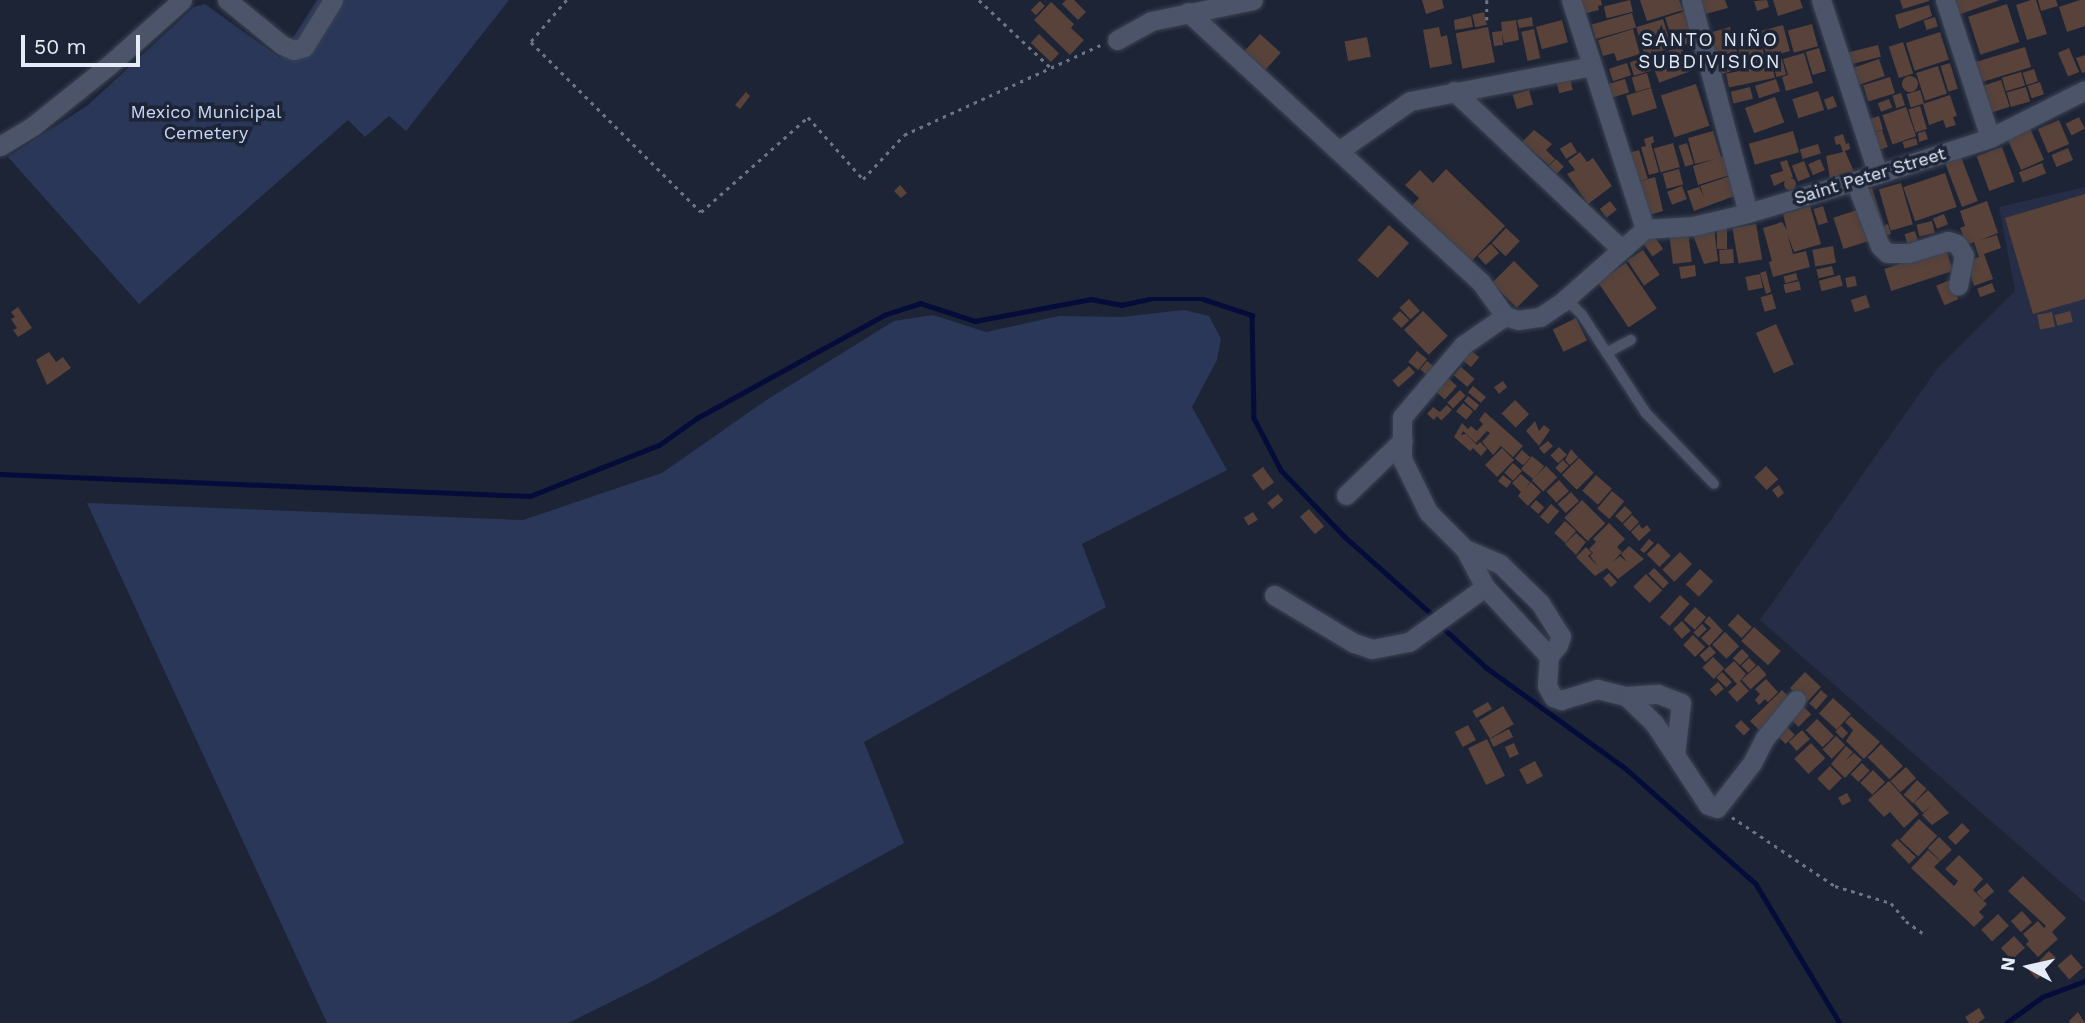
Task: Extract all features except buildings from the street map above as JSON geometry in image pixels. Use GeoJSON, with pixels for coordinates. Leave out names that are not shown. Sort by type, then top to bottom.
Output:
{"type":"FeatureCollection","features":[{"type":"Feature","properties":{"kind":"street"},"geometry":{"type":"LineString","coordinates":[[0,146],[33,126],[97,75],[182,0]]}},
{"type":"Feature","properties":{"kind":"street"},"geometry":{"type":"LineString","coordinates":[[226,0],[282,45],[294,50],[304,47],[333,0]]}},
{"type":"Feature","properties":{"kind":"street"},"geometry":{"type":"LineString","coordinates":[[1117,40],[1150,22],[1253,0]]}},
{"type":"Feature","properties":{"kind":"street"},"geometry":{"type":"LineString","coordinates":[[1188,12],[1479,281],[1505,316],[1518,320],[1540,317],[1562,302],[1620,248],[1645,229],[1571,0]]}},
{"type":"Feature","properties":{"kind":"street"},"geometry":{"type":"LineString","coordinates":[[1691,0],[1748,213]]}},
{"type":"Feature","properties":{"kind":"street"},"geometry":{"type":"LineString","coordinates":[[1821,0],[1878,174]]}},
{"type":"Feature","properties":{"kind":"street"},"geometry":{"type":"LineString","coordinates":[[1945,0],[1990,138]]}},
{"type":"Feature","properties":{"kind":"street"},"geometry":{"type":"LineString","coordinates":[[1340,150],[1410,101],[1591,66]]}},
{"type":"Feature","properties":{"kind":"street","name":"Saint Peter Street"},"geometry":{"type":"LineString","coordinates":[[1645,229],[1693,226],[1748,213],[1878,174],[1990,138],[2085,90]]}},
{"type":"Feature","properties":{"kind":"street"},"geometry":{"type":"LineString","coordinates":[[1454,91],[1620,248]]}},
{"type":"Feature","properties":{"kind":"street"},"geometry":{"type":"LineString","coordinates":[[1855,181],[1880,246],[1887,253],[1909,253],[1948,241],[1957,244],[1965,255],[1958,285]]}},
{"type":"Feature","properties":{"kind":"street"},"geometry":{"type":"LineString","coordinates":[[1505,316],[1463,345],[1402,417],[1402,459],[1428,512],[1465,549],[1485,587],[1549,656]]}},
{"type":"Feature","properties":{"kind":"street"},"geometry":{"type":"LineString","coordinates":[[1346,495],[1403,440]]}},
{"type":"Feature","properties":{"kind":"street"},"geometry":{"type":"LineString","coordinates":[[1465,549],[1500,564],[1540,603],[1561,636],[1549,656],[1547,687],[1553,697],[1561,700],[1597,689],[1626,696],[1658,694],[1681,703],[1675,755]]}},
{"type":"Feature","properties":{"kind":"street"},"geometry":{"type":"LineString","coordinates":[[1274,595],[1354,643],[1372,649],[1409,642],[1485,587]]}},
{"type":"Feature","properties":{"kind":"street"},"geometry":{"type":"LineString","coordinates":[[1626,696],[1654,723],[1708,805],[1717,808],[1752,763],[1765,738],[1796,700]]}},
{"type":"Feature","properties":{"kind":"lane"},"geometry":{"type":"LineString","coordinates":[[1562,302],[1572,305],[1583,315],[1646,413],[1714,484]]}},
{"type":"Feature","properties":{"kind":"lane"},"geometry":{"type":"LineString","coordinates":[[1608,352],[1630,340]]}},
{"type":"Feature","properties":{"kind":"path"},"geometry":{"type":"LineString","coordinates":[[567,0],[531,42],[701,212],[808,117],[863,179],[904,135],[1050,67],[1117,40]]}},
{"type":"Feature","properties":{"kind":"path"},"geometry":{"type":"LineString","coordinates":[[979,0],[1050,67]]}},
{"type":"Feature","properties":{"kind":"path"},"geometry":{"type":"LineString","coordinates":[[1487,0],[1487,20]]}},
{"type":"Feature","properties":{"kind":"path"},"geometry":{"type":"LineString","coordinates":[[1717,808],[1835,886],[1891,903],[1906,921],[1924,935]]}},
{"type":"Feature","properties":{"kind":"shaded area"},"geometry":{"type":"Polygon","coordinates":[[[2085,187],[2085,903],[1760,620],[1937,369],[2015,291],[1999,207],[2085,187]]]}},
{"type":"Feature","properties":{"kind":"green space","name":"Mexico Municipal Cemetery"},"geometry":{"type":"Polygon","coordinates":[[[317,0],[509,0],[406,131],[389,116],[365,137],[348,120],[139,304],[8,157],[88,105],[194,7],[205,4],[280,58],[317,0]]]}},
{"type":"Feature","properties":{"kind":"green space"},"geometry":{"type":"Polygon","coordinates":[[[1184,310],[1209,316],[1221,339],[1217,360],[1192,407],[1227,470],[1082,544],[1106,607],[864,742],[904,843],[649,983],[568,1023],[327,1023],[87,503],[523,520],[662,473],[765,401],[894,321],[933,315],[986,332],[1059,316],[1121,317],[1184,310]]]}},
{"type":"Feature","properties":{"kind":"waterway"},"geometry":{"type":"LineString","coordinates":[[0,474],[530,496],[659,445],[697,418],[884,315],[920,303],[975,321],[1091,299],[1121,305],[1149,299],[1203,299],[1252,315],[1254,418],[1281,470],[1344,536],[1435,617]]}},
{"type":"Feature","properties":{"kind":"waterway"},"geometry":{"type":"LineString","coordinates":[[1441,626],[1487,668],[1625,768],[1756,884],[1840,1023]]}},
{"type":"Feature","properties":{"kind":"waterway"},"geometry":{"type":"LineString","coordinates":[[2006,1023],[2042,997],[2085,981]]}},
{"type":"Feature","properties":{"kind":"district","name":"SANTO NIÑO SUBDIVISION"},"geometry":{"type":"Point","coordinates":[1710,51]}}]}
